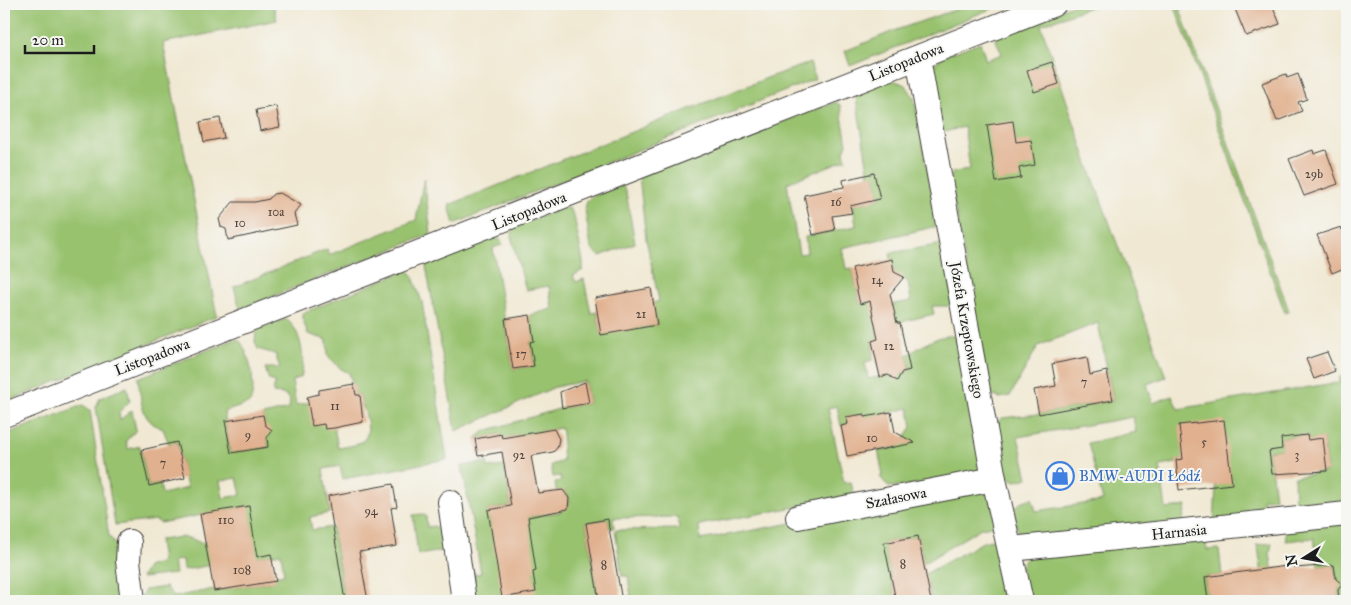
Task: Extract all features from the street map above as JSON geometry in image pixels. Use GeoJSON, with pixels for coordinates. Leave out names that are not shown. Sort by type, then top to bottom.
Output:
{"type":"FeatureCollection","features":[{"type":"Feature","properties":{"kind":"street","name":"Listopadowa"},"geometry":{"type":"LineString","coordinates":[[4,416],[1054,4]]}},
{"type":"Feature","properties":{"kind":"street","name":"Józefa Krzeptowskiego"},"geometry":{"type":"LineString","coordinates":[[918,58],[994,479],[1021,601]]}},
{"type":"Feature","properties":{"kind":"street","name":"Szałasowa"},"geometry":{"type":"LineString","coordinates":[[798,517],[994,479]]}},
{"type":"Feature","properties":{"kind":"street"},"geometry":{"type":"LineString","coordinates":[[450,502],[464,601]]}},
{"type":"Feature","properties":{"kind":"street","name":"Harnasia"},"geometry":{"type":"LineString","coordinates":[[1011,549],[1347,514]]}},
{"type":"Feature","properties":{"kind":"street"},"geometry":{"type":"LineString","coordinates":[[129,542],[128,561],[133,601]]}},
{"type":"Feature","properties":{"kind":"green space"},"geometry":{"type":"Polygon","coordinates":[[[4,4],[273,4],[277,20],[163,43],[217,316],[4,403],[4,4]]]}},
{"type":"Feature","properties":{"kind":"green space"},"geometry":{"type":"Polygon","coordinates":[[[972,4],[1003,4],[850,66],[845,51],[896,30],[972,4]]]}},
{"type":"Feature","properties":{"kind":"green space"},"geometry":{"type":"Polygon","coordinates":[[[1075,4],[1098,4],[1041,25],[1089,167],[1166,377],[1147,384],[1153,403],[1172,396],[1178,409],[1340,382],[1340,377],[1347,376],[1347,505],[1298,509],[1295,505],[1294,477],[1327,471],[1323,439],[1308,440],[1307,435],[1281,438],[1282,449],[1269,451],[1275,498],[1263,499],[1263,512],[1214,524],[1216,486],[1183,459],[1176,460],[1176,463],[1160,466],[1166,509],[1186,506],[1182,524],[1035,538],[1019,535],[1013,511],[1021,502],[1032,498],[1036,511],[1103,501],[1088,443],[1136,432],[1133,417],[1018,437],[1028,478],[1016,481],[1005,476],[995,424],[1002,418],[1039,414],[1113,400],[1098,323],[1038,346],[1010,396],[1000,398],[990,395],[950,180],[953,172],[970,170],[964,127],[944,132],[940,129],[931,72],[935,63],[944,56],[980,42],[986,60],[1002,54],[995,38],[1002,31],[1075,4]]]}},
{"type":"Feature","properties":{"kind":"green space"},"geometry":{"type":"Polygon","coordinates":[[[1174,4],[1178,4],[1289,311],[1285,313],[1174,4]]]}},
{"type":"Feature","properties":{"kind":"green space"},"geometry":{"type":"Polygon","coordinates":[[[810,63],[815,79],[454,224],[449,205],[772,76],[810,63]]]}},
{"type":"Feature","properties":{"kind":"green space"},"geometry":{"type":"Polygon","coordinates":[[[890,79],[906,85],[914,98],[938,226],[842,248],[846,269],[852,268],[860,304],[881,299],[883,306],[911,301],[908,282],[894,272],[890,253],[943,244],[954,302],[948,306],[932,306],[934,314],[876,328],[878,339],[872,341],[873,360],[865,362],[868,379],[888,375],[892,378],[899,377],[902,372],[910,370],[907,355],[939,338],[952,336],[959,338],[983,471],[931,483],[889,487],[880,477],[883,476],[878,449],[879,451],[898,447],[912,427],[909,408],[865,418],[864,414],[846,417],[848,424],[841,426],[837,406],[828,408],[844,483],[851,482],[854,496],[699,525],[700,540],[857,511],[975,486],[990,492],[997,525],[981,528],[924,563],[918,536],[884,543],[896,601],[626,601],[625,597],[631,596],[628,576],[622,576],[615,530],[679,529],[678,517],[613,518],[614,528],[609,528],[608,519],[586,523],[599,601],[474,601],[472,575],[481,573],[462,466],[487,462],[488,468],[504,466],[511,506],[488,510],[491,527],[516,519],[560,512],[568,507],[570,501],[566,492],[556,490],[555,482],[561,481],[560,476],[553,477],[551,465],[563,461],[561,428],[502,438],[501,434],[475,439],[485,431],[562,408],[589,403],[585,381],[555,387],[456,431],[426,266],[430,261],[492,237],[501,240],[502,245],[493,248],[513,369],[534,366],[530,342],[534,341],[530,315],[552,309],[549,286],[526,290],[511,236],[513,228],[563,208],[569,208],[574,216],[583,262],[583,270],[573,276],[576,282],[584,279],[591,313],[597,312],[601,334],[657,325],[653,303],[659,301],[646,239],[639,176],[836,102],[840,105],[847,144],[844,152],[846,159],[787,183],[799,254],[807,253],[805,237],[856,226],[853,205],[880,199],[874,174],[869,175],[856,98],[857,93],[890,79]]]}},
{"type":"Feature","properties":{"kind":"green space"},"geometry":{"type":"Polygon","coordinates":[[[424,178],[431,234],[240,309],[234,287],[327,249],[329,255],[416,220],[424,178]]]}},
{"type":"Feature","properties":{"kind":"green space"},"geometry":{"type":"Polygon","coordinates":[[[622,185],[626,192],[635,243],[600,256],[591,248],[585,209],[587,201],[591,197],[622,185]]]}},
{"type":"Feature","properties":{"kind":"green space"},"geometry":{"type":"Polygon","coordinates":[[[407,270],[412,274],[422,302],[447,459],[343,479],[340,466],[323,469],[330,513],[310,517],[312,530],[332,527],[345,601],[143,601],[142,595],[145,590],[166,587],[174,597],[214,589],[214,591],[275,581],[275,576],[284,574],[281,553],[183,570],[182,560],[173,561],[175,574],[141,578],[147,567],[162,562],[159,540],[185,537],[200,543],[224,537],[248,506],[160,523],[156,520],[115,525],[96,407],[100,398],[127,387],[130,401],[119,412],[120,420],[132,410],[136,430],[126,441],[128,449],[140,446],[149,486],[160,484],[162,494],[187,488],[177,442],[169,444],[163,429],[155,425],[146,415],[141,402],[138,378],[236,339],[240,341],[247,354],[253,380],[253,389],[250,403],[224,412],[230,453],[268,447],[263,415],[289,409],[290,399],[283,394],[273,393],[275,382],[269,380],[265,368],[280,368],[275,354],[258,349],[255,342],[256,330],[285,319],[295,329],[301,345],[303,362],[301,377],[292,381],[296,405],[308,403],[324,424],[334,427],[338,448],[359,443],[365,438],[368,426],[360,395],[356,395],[349,373],[341,369],[328,356],[327,340],[308,334],[303,320],[303,313],[407,270]],[[237,478],[220,481],[223,498],[241,495],[237,478]]]}},
{"type":"Feature","properties":{"kind":"green space"},"geometry":{"type":"Polygon","coordinates":[[[83,405],[90,410],[109,536],[118,548],[124,601],[4,601],[4,435],[83,405]]]}},
{"type":"Feature","properties":{"kind":"green space"},"geometry":{"type":"Polygon","coordinates":[[[423,514],[426,516],[427,527],[434,526],[442,532],[445,547],[442,551],[418,555],[413,515],[423,514]]]}},
{"type":"Feature","properties":{"kind":"green space"},"geometry":{"type":"Polygon","coordinates":[[[1347,519],[1347,601],[1339,601],[1338,590],[1341,585],[1337,581],[1334,565],[1318,566],[1314,538],[1286,541],[1285,527],[1347,519]]]}},
{"type":"Feature","properties":{"kind":"green space"},"geometry":{"type":"Polygon","coordinates":[[[998,538],[1011,601],[931,601],[928,583],[917,585],[916,579],[983,542],[998,538]]]}},
{"type":"Feature","properties":{"kind":"green space"},"geometry":{"type":"Polygon","coordinates":[[[1205,538],[1207,550],[1219,549],[1222,575],[1205,577],[1208,601],[1028,601],[1021,568],[1028,554],[1205,538]]]}},
{"type":"Feature","properties":{"kind":"green space"},"geometry":{"type":"Polygon","coordinates":[[[1272,543],[1270,553],[1277,601],[1249,601],[1247,583],[1263,581],[1258,547],[1256,545],[1272,543]]]}},
{"type":"Feature","properties":{"kind":"building"},"geometry":{"type":"Polygon","coordinates":[[[1233,4],[1272,4],[1280,24],[1246,36],[1233,4]]]}},
{"type":"Feature","properties":{"kind":"building"},"geometry":{"type":"Polygon","coordinates":[[[1052,62],[1059,84],[1034,92],[1027,70],[1052,62]]]}},
{"type":"Feature","properties":{"kind":"building"},"geometry":{"type":"Polygon","coordinates":[[[1286,74],[1287,78],[1298,74],[1307,99],[1298,102],[1302,111],[1277,121],[1262,83],[1286,74]]]}},
{"type":"Feature","properties":{"kind":"building"},"geometry":{"type":"Polygon","coordinates":[[[276,106],[280,127],[260,131],[256,110],[276,106]]]}},
{"type":"Feature","properties":{"kind":"building"},"geometry":{"type":"Polygon","coordinates":[[[220,118],[224,138],[204,142],[200,122],[220,118]]]}},
{"type":"Feature","properties":{"kind":"building"},"geometry":{"type":"Polygon","coordinates":[[[1013,121],[1016,142],[1031,140],[1035,165],[1019,168],[1021,178],[996,182],[987,125],[1013,121]]]}},
{"type":"Feature","properties":{"kind":"building"},"geometry":{"type":"Polygon","coordinates":[[[1313,150],[1314,154],[1326,150],[1338,184],[1304,196],[1289,159],[1313,150]]]}},
{"type":"Feature","properties":{"kind":"building"},"geometry":{"type":"Polygon","coordinates":[[[874,173],[880,199],[850,206],[852,213],[832,216],[835,230],[813,235],[804,195],[844,187],[843,180],[874,173]]]}},
{"type":"Feature","properties":{"kind":"building"},"geometry":{"type":"Polygon","coordinates":[[[280,193],[301,205],[294,214],[297,225],[228,240],[226,229],[221,227],[219,219],[233,202],[255,202],[269,199],[273,194],[280,193]]]}},
{"type":"Feature","properties":{"kind":"building"},"geometry":{"type":"Polygon","coordinates":[[[1341,227],[1342,230],[1347,229],[1347,267],[1332,273],[1317,235],[1341,227]]]}},
{"type":"Feature","properties":{"kind":"building"},"geometry":{"type":"Polygon","coordinates":[[[892,259],[894,272],[904,277],[890,294],[897,323],[900,323],[910,370],[902,372],[897,381],[888,375],[880,377],[872,341],[878,339],[870,301],[860,304],[852,268],[892,259]]]}},
{"type":"Feature","properties":{"kind":"building"},"geometry":{"type":"Polygon","coordinates":[[[651,288],[657,325],[601,335],[595,298],[651,288]]]}},
{"type":"Feature","properties":{"kind":"building"},"geometry":{"type":"Polygon","coordinates":[[[530,315],[534,341],[530,342],[534,366],[513,369],[505,319],[530,315]]]}},
{"type":"Feature","properties":{"kind":"building"},"geometry":{"type":"Polygon","coordinates":[[[1327,352],[1335,371],[1314,379],[1306,359],[1327,352]]]}},
{"type":"Feature","properties":{"kind":"building"},"geometry":{"type":"Polygon","coordinates":[[[1087,357],[1090,375],[1107,371],[1113,400],[1039,414],[1034,390],[1056,386],[1052,364],[1087,357]]]}},
{"type":"Feature","properties":{"kind":"building"},"geometry":{"type":"Polygon","coordinates":[[[585,382],[589,403],[562,408],[560,392],[585,382]]]}},
{"type":"Feature","properties":{"kind":"building"},"geometry":{"type":"Polygon","coordinates":[[[354,384],[356,395],[360,395],[363,422],[325,429],[324,424],[312,426],[307,397],[319,394],[319,390],[354,384]]]}},
{"type":"Feature","properties":{"kind":"building"},"geometry":{"type":"Polygon","coordinates":[[[891,412],[895,432],[915,443],[847,456],[841,426],[848,424],[846,417],[864,414],[865,417],[891,412]]]}},
{"type":"Feature","properties":{"kind":"building"},"geometry":{"type":"Polygon","coordinates":[[[263,415],[265,425],[272,430],[267,437],[268,447],[231,453],[225,421],[263,415]]]}},
{"type":"Feature","properties":{"kind":"building"},"geometry":{"type":"Polygon","coordinates":[[[1224,420],[1232,484],[1179,490],[1176,460],[1183,459],[1179,425],[1224,420]]]}},
{"type":"Feature","properties":{"kind":"building"},"geometry":{"type":"Polygon","coordinates":[[[554,429],[559,439],[557,448],[553,452],[531,456],[538,493],[563,490],[569,498],[568,509],[528,517],[536,571],[533,572],[536,592],[502,598],[488,510],[511,506],[502,452],[478,456],[475,439],[501,434],[502,438],[554,429]]]}},
{"type":"Feature","properties":{"kind":"building"},"geometry":{"type":"Polygon","coordinates":[[[1307,435],[1308,440],[1323,438],[1327,471],[1272,474],[1269,451],[1282,449],[1281,438],[1307,435]]]}},
{"type":"Feature","properties":{"kind":"building"},"geometry":{"type":"Polygon","coordinates":[[[177,442],[185,478],[149,486],[141,450],[177,442]]]}},
{"type":"Feature","properties":{"kind":"building"},"geometry":{"type":"Polygon","coordinates":[[[393,484],[397,507],[391,508],[397,546],[359,552],[368,601],[345,601],[328,496],[393,484]]]}},
{"type":"Feature","properties":{"kind":"building"},"geometry":{"type":"Polygon","coordinates":[[[249,506],[257,557],[271,554],[276,581],[214,591],[200,514],[249,506]]]}},
{"type":"Feature","properties":{"kind":"building"},"geometry":{"type":"Polygon","coordinates":[[[608,519],[622,601],[599,601],[586,523],[608,519]]]}},
{"type":"Feature","properties":{"kind":"building"},"geometry":{"type":"Polygon","coordinates":[[[918,536],[931,601],[896,601],[884,543],[918,536]]]}},
{"type":"Feature","properties":{"kind":"building"},"geometry":{"type":"Polygon","coordinates":[[[1294,565],[1295,568],[1334,565],[1336,579],[1342,584],[1338,590],[1339,601],[1208,601],[1205,577],[1294,565]]]}},
{"type":"Feature","properties":{"kind":"place","name":"BMW-AUDI Łódź"},"geometry":{"type":"Point","coordinates":[1060,476]}}]}
